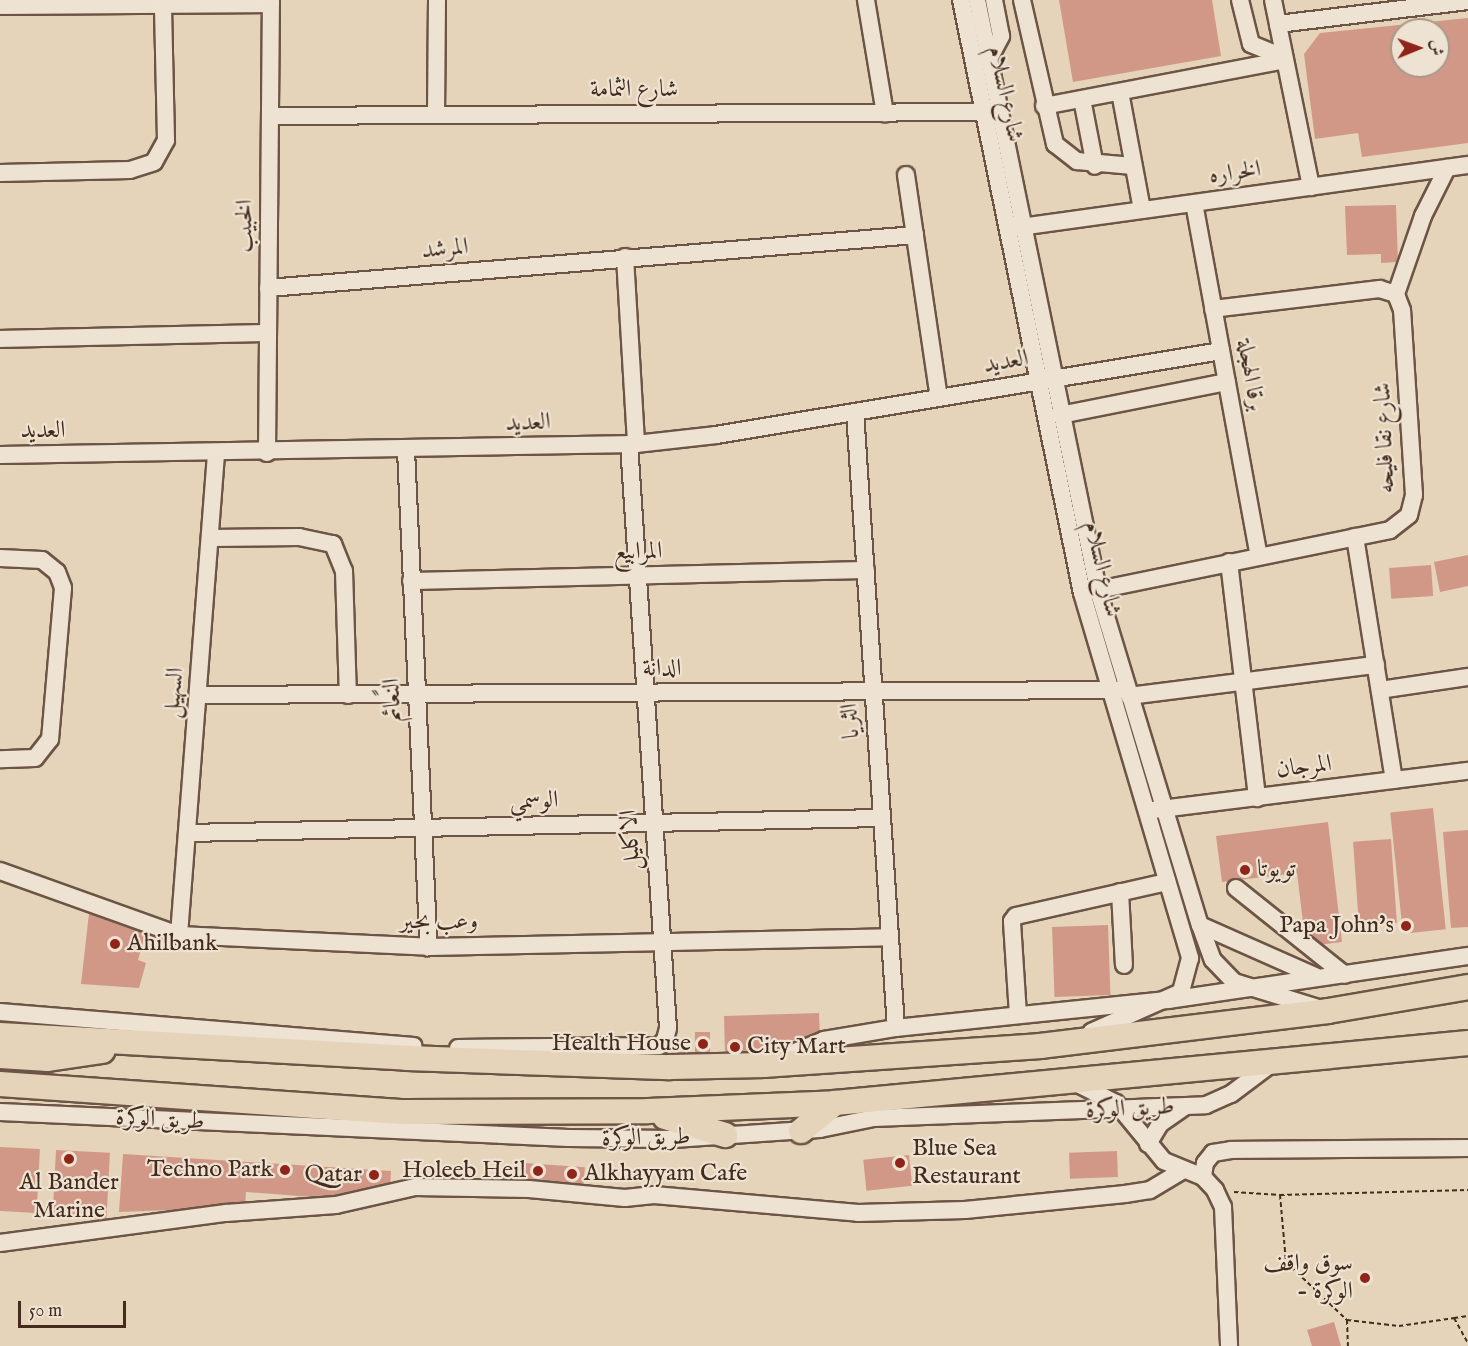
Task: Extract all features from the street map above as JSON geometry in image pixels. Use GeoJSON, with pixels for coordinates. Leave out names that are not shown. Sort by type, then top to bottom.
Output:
{"type":"FeatureCollection","features":[{"type":"Feature","properties":{"kind":"highway"},"geometry":{"type":"LineString","coordinates":[[0,1035],[592,1064],[764,1065],[1040,1046],[1328,1011],[1468,987]]}},
{"type":"Feature","properties":{"kind":"highway"},"geometry":{"type":"LineString","coordinates":[[0,1056],[70,1058],[134,1043]]}},
{"type":"Feature","properties":{"kind":"highway","name":"طريق الوكرة"},"geometry":{"type":"LineString","coordinates":[[0,1084],[404,1112],[648,1111],[835,1103],[1062,1079],[1468,1044]]}},
{"type":"Feature","properties":{"kind":"highway"},"geometry":{"type":"LineString","coordinates":[[570,1048],[592,1064]]}},
{"type":"Feature","properties":{"kind":"highway"},"geometry":{"type":"LineString","coordinates":[[801,1131],[835,1103]]}},
{"type":"Feature","properties":{"kind":"highway"},"geometry":{"type":"LineString","coordinates":[[648,1111],[725,1135]]}},
{"type":"Feature","properties":{"kind":"street"},"geometry":{"type":"LineString","coordinates":[[436,115],[437,0]]}},
{"type":"Feature","properties":{"kind":"street"},"geometry":{"type":"LineString","coordinates":[[866,0],[885,113]]}},
{"type":"Feature","properties":{"kind":"street","name":"شارع السلام"},"geometry":{"type":"LineString","coordinates":[[961,0],[991,112],[1016,227],[1108,691],[1190,958],[1187,981],[1169,1000],[1101,1029],[1040,1046]]}},
{"type":"Feature","properties":{"kind":"street","name":"شارع السلام"},"geometry":{"type":"LineString","coordinates":[[977,0],[989,59],[991,112]]}},
{"type":"Feature","properties":{"kind":"street"},"geometry":{"type":"LineString","coordinates":[[989,59],[1001,36],[994,0]]}},
{"type":"Feature","properties":{"kind":"street"},"geometry":{"type":"LineString","coordinates":[[1022,0],[1044,106],[1055,144],[1077,161],[1095,166],[1133,166]]}},
{"type":"Feature","properties":{"kind":"street"},"geometry":{"type":"LineString","coordinates":[[1240,0],[1251,44],[1285,58]]}},
{"type":"Feature","properties":{"kind":"street"},"geometry":{"type":"LineString","coordinates":[[1272,0],[1311,187]]}},
{"type":"Feature","properties":{"kind":"street"},"geometry":{"type":"LineString","coordinates":[[1278,24],[1468,1]]}},
{"type":"Feature","properties":{"kind":"street"},"geometry":{"type":"LineString","coordinates":[[0,6],[271,2]]}},
{"type":"Feature","properties":{"kind":"street","name":"الخبيب"},"geometry":{"type":"LineString","coordinates":[[267,453],[271,2]]}},
{"type":"Feature","properties":{"kind":"street"},"geometry":{"type":"LineString","coordinates":[[0,173],[130,170],[154,162],[166,140],[162,5]]}},
{"type":"Feature","properties":{"kind":"street"},"geometry":{"type":"LineString","coordinates":[[1044,106],[1285,58]]}},
{"type":"Feature","properties":{"kind":"street"},"geometry":{"type":"LineString","coordinates":[[1120,92],[1142,210]]}},
{"type":"Feature","properties":{"kind":"street"},"geometry":{"type":"LineString","coordinates":[[1082,99],[1095,166]]}},
{"type":"Feature","properties":{"kind":"street","name":"شارع الثمامة"},"geometry":{"type":"LineString","coordinates":[[270,116],[991,112]]}},
{"type":"Feature","properties":{"kind":"street","name":"الخراره"},"geometry":{"type":"LineString","coordinates":[[1016,227],[1468,165]]}},
{"type":"Feature","properties":{"kind":"street"},"geometry":{"type":"LineString","coordinates":[[1213,309],[1380,289],[1396,294],[1423,216],[1447,168]]}},
{"type":"Feature","properties":{"kind":"street"},"geometry":{"type":"LineString","coordinates":[[906,175],[939,398]]}},
{"type":"Feature","properties":{"kind":"street","name":"برقا الهجلة"},"geometry":{"type":"LineString","coordinates":[[1194,203],[1259,556]]}},
{"type":"Feature","properties":{"kind":"street","name":"المرشد"},"geometry":{"type":"LineString","coordinates":[[268,288],[915,235]]}},
{"type":"Feature","properties":{"kind":"street"},"geometry":{"type":"LineString","coordinates":[[625,257],[633,444]]}},
{"type":"Feature","properties":{"kind":"street","name":"شارع نقا فليحه"},"geometry":{"type":"LineString","coordinates":[[1098,590],[1390,530],[1409,515],[1414,495],[1402,310],[1396,294]]}},
{"type":"Feature","properties":{"kind":"street"},"geometry":{"type":"LineString","coordinates":[[0,339],[268,333]]}},
{"type":"Feature","properties":{"kind":"street","name":"العديد"},"geometry":{"type":"LineString","coordinates":[[0,455],[216,454],[633,444],[855,412],[1221,351]]}},
{"type":"Feature","properties":{"kind":"street","name":"شارع السلام"},"geometry":{"type":"LineString","coordinates":[[1045,380],[1060,415],[1098,590],[1163,810],[1213,960],[1224,974],[1244,986],[1328,1011]]}},
{"type":"Feature","properties":{"kind":"street"},"geometry":{"type":"LineString","coordinates":[[1060,415],[1227,382]]}},
{"type":"Feature","properties":{"kind":"street","name":"الثريا"},"geometry":{"type":"LineString","coordinates":[[855,412],[896,1028]]}},
{"type":"Feature","properties":{"kind":"street","name":"الاكليل"},"geometry":{"type":"LineString","coordinates":[[0,1012],[475,1048],[659,1046],[665,1040],[662,942],[638,576],[633,444]]}},
{"type":"Feature","properties":{"kind":"street","name":"النًعائم"},"geometry":{"type":"LineString","coordinates":[[406,450],[429,947]]}},
{"type":"Feature","properties":{"kind":"street","name":"السهيل"},"geometry":{"type":"LineString","coordinates":[[179,936],[216,454]]}},
{"type":"Feature","properties":{"kind":"street"},"geometry":{"type":"LineString","coordinates":[[211,538],[299,537],[333,544],[344,571],[348,695]]}},
{"type":"Feature","properties":{"kind":"street"},"geometry":{"type":"LineString","coordinates":[[1355,537],[1394,780]]}},
{"type":"Feature","properties":{"kind":"street"},"geometry":{"type":"LineString","coordinates":[[0,558],[42,560],[57,572],[63,588],[50,739],[35,759],[0,759]]}},
{"type":"Feature","properties":{"kind":"street"},"geometry":{"type":"LineString","coordinates":[[1229,562],[1257,798]]}},
{"type":"Feature","properties":{"kind":"street","name":"المرابيع"},"geometry":{"type":"LineString","coordinates":[[411,581],[866,570]]}},
{"type":"Feature","properties":{"kind":"street","name":"الدانة"},"geometry":{"type":"LineString","coordinates":[[198,695],[1128,692],[1376,665]]}},
{"type":"Feature","properties":{"kind":"street"},"geometry":{"type":"LineString","coordinates":[[1380,690],[1468,677]]}},
{"type":"Feature","properties":{"kind":"street","name":"المرجان"},"geometry":{"type":"LineString","coordinates":[[1146,810],[1163,810],[1468,771]]}},
{"type":"Feature","properties":{"kind":"street","name":"الوسمي"},"geometry":{"type":"LineString","coordinates":[[187,833],[882,818]]}},
{"type":"Feature","properties":{"kind":"street","name":"وعب بحير"},"geometry":{"type":"LineString","coordinates":[[0,871],[179,936],[429,947],[890,937]]}},
{"type":"Feature","properties":{"kind":"street"},"geometry":{"type":"LineString","coordinates":[[1018,1015],[1012,921],[1026,912],[1167,882]]}},
{"type":"Feature","properties":{"kind":"street"},"geometry":{"type":"LineString","coordinates":[[1236,888],[1345,975]]}},
{"type":"Feature","properties":{"kind":"street"},"geometry":{"type":"LineString","coordinates":[[1120,892],[1124,965]]}},
{"type":"Feature","properties":{"kind":"street"},"geometry":{"type":"LineString","coordinates":[[1200,925],[1321,979]]}},
{"type":"Feature","properties":{"kind":"street"},"geometry":{"type":"LineString","coordinates":[[764,1065],[824,1040],[896,1028],[1169,1000],[1244,986],[1321,979],[1468,956]]}},
{"type":"Feature","properties":{"kind":"street","name":"طريق الوكرة"},"geometry":{"type":"LineString","coordinates":[[0,1112],[568,1138],[725,1135],[801,1131],[874,1118],[1189,1106],[1223,1098],[1277,1061]]}},
{"type":"Feature","properties":{"kind":"street"},"geometry":{"type":"LineString","coordinates":[[1062,1079],[1096,1091],[1126,1110],[1148,1144],[1164,1161],[1203,1177],[1215,1190],[1223,1207],[1229,1346]]}},
{"type":"Feature","properties":{"kind":"street"},"geometry":{"type":"LineString","coordinates":[[1148,1144],[1160,1124],[1189,1106]]}},
{"type":"Feature","properties":{"kind":"street"},"geometry":{"type":"LineString","coordinates":[[1203,1177],[1205,1163],[1213,1153],[1231,1150],[1468,1148]]}},
{"type":"Feature","properties":{"kind":"street"},"geometry":{"type":"LineString","coordinates":[[0,1243],[226,1213],[336,1205],[415,1187],[529,1189],[626,1198],[654,1195],[858,1213],[965,1210],[1125,1194],[1150,1190],[1183,1170]]}},
{"type":"Feature","properties":{"kind":"path"},"geometry":{"type":"LineString","coordinates":[[1215,1190],[1280,1195],[1468,1190]]}},
{"type":"Feature","properties":{"kind":"path"},"geometry":{"type":"LineString","coordinates":[[1280,1195],[1286,1262],[1347,1320],[1399,1326],[1468,1316]]}},
{"type":"Feature","properties":{"kind":"path"},"geometry":{"type":"LineString","coordinates":[[1454,1318],[1468,1343]]}},
{"type":"Feature","properties":{"kind":"path"},"geometry":{"type":"LineString","coordinates":[[1347,1320],[1348,1346]]}},
{"type":"Feature","properties":{"kind":"building"},"geometry":{"type":"Polygon","coordinates":[[[1059,0],[1212,0],[1221,56],[1073,82],[1059,0]]]}},
{"type":"Feature","properties":{"kind":"building"},"geometry":{"type":"Polygon","coordinates":[[[1468,18],[1468,143],[1362,157],[1358,133],[1315,139],[1304,54],[1320,33],[1390,26],[1390,78],[1450,78],[1450,20],[1468,18]]]}},
{"type":"Feature","properties":{"kind":"building"},"geometry":{"type":"Polygon","coordinates":[[[1396,205],[1398,262],[1381,263],[1381,254],[1347,255],[1345,206],[1396,205]]]}},
{"type":"Feature","properties":{"kind":"building"},"geometry":{"type":"Polygon","coordinates":[[[1468,555],[1468,586],[1440,592],[1434,562],[1468,555]]]}},
{"type":"Feature","properties":{"kind":"building"},"geometry":{"type":"Polygon","coordinates":[[[1431,565],[1433,596],[1391,599],[1389,568],[1431,565]]]}},
{"type":"Feature","properties":{"kind":"building"},"geometry":{"type":"Polygon","coordinates":[[[1433,808],[1446,929],[1403,934],[1390,812],[1433,808]]]}},
{"type":"Feature","properties":{"kind":"building"},"geometry":{"type":"Polygon","coordinates":[[[1328,822],[1342,942],[1318,945],[1305,939],[1297,873],[1222,882],[1216,836],[1328,822]]]}},
{"type":"Feature","properties":{"kind":"building"},"geometry":{"type":"Polygon","coordinates":[[[1468,830],[1468,927],[1451,928],[1443,832],[1468,830]]]}},
{"type":"Feature","properties":{"kind":"building"},"geometry":{"type":"Polygon","coordinates":[[[1391,839],[1397,923],[1359,925],[1353,842],[1391,839]]]}},
{"type":"Feature","properties":{"kind":"building","name":"Ahilbank"},"geometry":{"type":"Polygon","coordinates":[[[89,913],[146,932],[138,960],[146,963],[139,988],[81,984],[89,913]]]}},
{"type":"Feature","properties":{"kind":"building"},"geometry":{"type":"Polygon","coordinates":[[[1108,925],[1110,995],[1054,997],[1052,927],[1108,925]]]}},
{"type":"Feature","properties":{"kind":"building"},"geometry":{"type":"Polygon","coordinates":[[[819,1013],[820,1039],[770,1041],[771,1051],[725,1053],[724,1016],[819,1013]]]}},
{"type":"Feature","properties":{"kind":"building","name":"Health House"},"geometry":{"type":"Polygon","coordinates":[[[695,1032],[710,1032],[710,1055],[695,1055],[695,1032]]]}},
{"type":"Feature","properties":{"kind":"building"},"geometry":{"type":"Polygon","coordinates":[[[0,1147],[40,1149],[37,1213],[0,1211],[0,1147]]]}},
{"type":"Feature","properties":{"kind":"building"},"geometry":{"type":"Polygon","coordinates":[[[56,1150],[110,1153],[106,1220],[52,1217],[56,1150]]]}},
{"type":"Feature","properties":{"kind":"building"},"geometry":{"type":"Polygon","coordinates":[[[1117,1151],[1118,1177],[1070,1179],[1069,1153],[1117,1151]]]}},
{"type":"Feature","properties":{"kind":"building"},"geometry":{"type":"Polygon","coordinates":[[[123,1154],[391,1171],[390,1190],[338,1199],[246,1192],[245,1207],[119,1212],[123,1154]]]}},
{"type":"Feature","properties":{"kind":"building"},"geometry":{"type":"Polygon","coordinates":[[[909,1155],[912,1186],[866,1191],[863,1160],[909,1155]]]}},
{"type":"Feature","properties":{"kind":"building"},"geometry":{"type":"Polygon","coordinates":[[[525,1163],[585,1167],[584,1184],[524,1180],[525,1163]]]}},
{"type":"Feature","properties":{"kind":"building"},"geometry":{"type":"Polygon","coordinates":[[[1334,1322],[1341,1346],[1312,1346],[1307,1330],[1334,1322]]]}},
{"type":"Feature","properties":{"kind":"place","name":"تويوتا"},"geometry":{"type":"Point","coordinates":[1245,870]}},
{"type":"Feature","properties":{"kind":"place","name":"Papa John's"},"geometry":{"type":"Point","coordinates":[1406,926]}},
{"type":"Feature","properties":{"kind":"place","name":"Ahilbank"},"geometry":{"type":"Point","coordinates":[115,944]}},
{"type":"Feature","properties":{"kind":"place","name":"Health House"},"geometry":{"type":"Point","coordinates":[703,1044]}},
{"type":"Feature","properties":{"kind":"place","name":"City Mart"},"geometry":{"type":"Point","coordinates":[735,1047]}},
{"type":"Feature","properties":{"kind":"place","name":"Al Bander Marine"},"geometry":{"type":"Point","coordinates":[69,1159]}},
{"type":"Feature","properties":{"kind":"place","name":"Blue Sea Restaurant"},"geometry":{"type":"Point","coordinates":[900,1163]}},
{"type":"Feature","properties":{"kind":"place","name":"Techno Park"},"geometry":{"type":"Point","coordinates":[285,1170]}},
{"type":"Feature","properties":{"kind":"place","name":"Holeeb Heil"},"geometry":{"type":"Point","coordinates":[538,1171]}},
{"type":"Feature","properties":{"kind":"place","name":"Alkhayyam Cafe"},"geometry":{"type":"Point","coordinates":[572,1174]}},
{"type":"Feature","properties":{"kind":"place","name":"Qatar"},"geometry":{"type":"Point","coordinates":[374,1175]}},
{"type":"Feature","properties":{"kind":"place","name":"سوق واقف - الوكرة"},"geometry":{"type":"Point","coordinates":[1365,1278]}}]}
